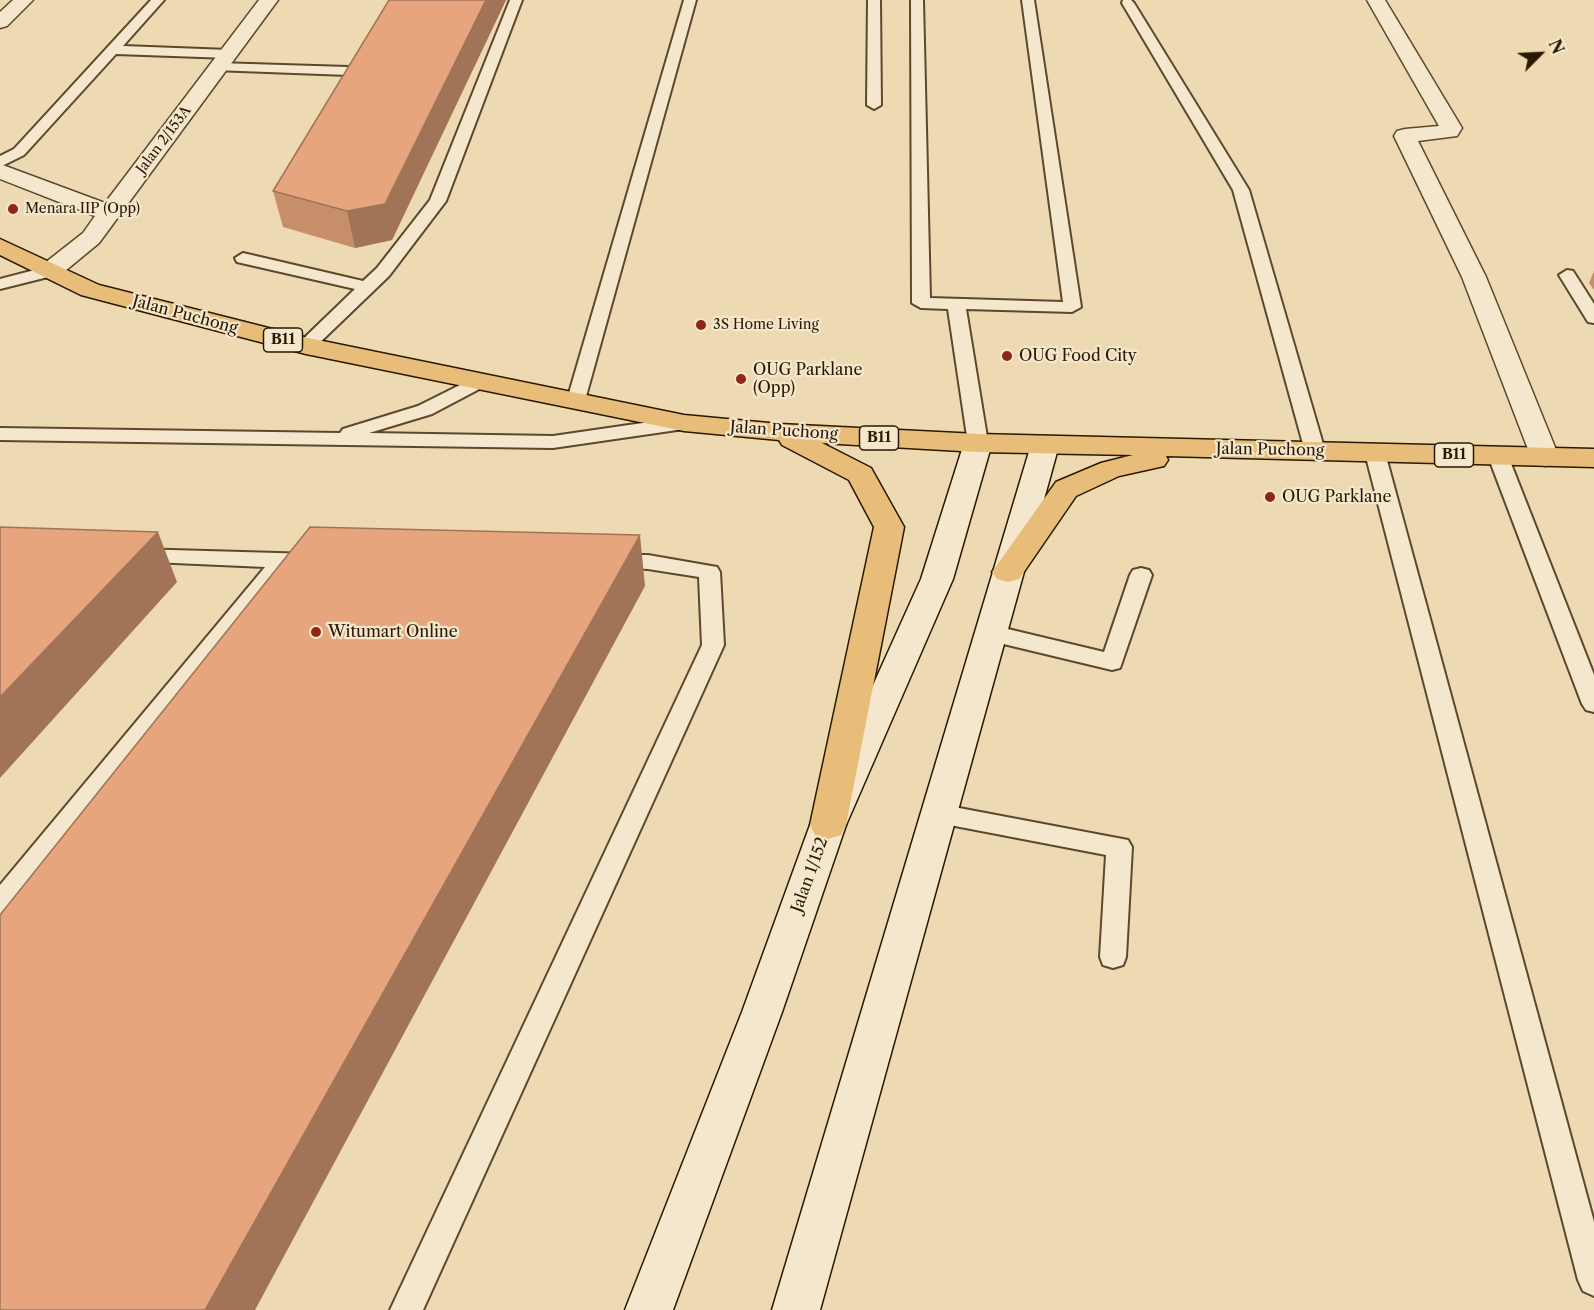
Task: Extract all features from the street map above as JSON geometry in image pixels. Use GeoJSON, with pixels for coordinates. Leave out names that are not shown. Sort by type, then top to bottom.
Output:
{"type":"FeatureCollection","features":[{"type":"Feature","properties":{"kind":"main road","name":"Jalan Puchong"},"geometry":{"type":"LineString","coordinates":[[0,246],[90,290],[306,346],[684,423],[780,432],[978,443],[1594,458]]}},
{"type":"Feature","properties":{"kind":"main road"},"geometry":{"type":"LineString","coordinates":[[780,432],[861,474],[889,527],[828,825]]}},
{"type":"Feature","properties":{"kind":"main road"},"geometry":{"type":"LineString","coordinates":[[1008,572],[1066,489],[1111,469],[1206,449]]}},
{"type":"Feature","properties":{"kind":"street"},"geometry":{"type":"LineString","coordinates":[[0,22],[24,0]]}},
{"type":"Feature","properties":{"kind":"street","name":"Jalan 2/153A"},"geometry":{"type":"LineString","coordinates":[[50,271],[91,238],[269,0]]}},
{"type":"Feature","properties":{"kind":"street"},"geometry":{"type":"LineString","coordinates":[[1376,0],[1450,128],[1449,131],[1405,136],[1474,278],[1545,457]]}},
{"type":"Feature","properties":{"kind":"street"},"geometry":{"type":"LineString","coordinates":[[0,171],[109,213]]}},
{"type":"Feature","properties":{"kind":"street","name":"Jalan 1/152"},"geometry":{"type":"LineString","coordinates":[[649,1310],[762,1012],[828,825],[937,579],[978,443]]}},
{"type":"Feature","properties":{"kind":"street"},"geometry":{"type":"LineString","coordinates":[[796,1310],[1045,445]]}},
{"type":"Feature","properties":{"kind":"lane"},"geometry":{"type":"LineString","coordinates":[[0,162],[20,152],[158,0]]}},
{"type":"Feature","properties":{"kind":"lane"},"geometry":{"type":"LineString","coordinates":[[306,346],[383,272],[438,201],[516,0]]}},
{"type":"Feature","properties":{"kind":"lane"},"geometry":{"type":"LineString","coordinates":[[576,400],[690,0]]}},
{"type":"Feature","properties":{"kind":"lane"},"geometry":{"type":"LineString","coordinates":[[874,0],[874,105]]}},
{"type":"Feature","properties":{"kind":"lane"},"geometry":{"type":"LineString","coordinates":[[917,0],[921,303],[1071,308],[1028,0]]}},
{"type":"Feature","properties":{"kind":"lane"},"geometry":{"type":"LineString","coordinates":[[1128,3],[1240,190],[1315,452]]}},
{"type":"Feature","properties":{"kind":"lane"},"geometry":{"type":"LineString","coordinates":[[113,50],[348,71]]}},
{"type":"Feature","properties":{"kind":"lane"},"geometry":{"type":"LineString","coordinates":[[243,258],[367,287]]}},
{"type":"Feature","properties":{"kind":"lane"},"geometry":{"type":"LineString","coordinates":[[0,284],[50,271]]}},
{"type":"Feature","properties":{"kind":"lane"},"geometry":{"type":"LineString","coordinates":[[1567,275],[1594,318]]}},
{"type":"Feature","properties":{"kind":"lane"},"geometry":{"type":"LineString","coordinates":[[956,304],[978,443]]}},
{"type":"Feature","properties":{"kind":"lane"},"geometry":{"type":"LineString","coordinates":[[328,439],[425,410],[480,381]]}},
{"type":"Feature","properties":{"kind":"lane"},"geometry":{"type":"LineString","coordinates":[[0,434],[553,442],[684,423]]}},
{"type":"Feature","properties":{"kind":"lane"},"geometry":{"type":"LineString","coordinates":[[1375,453],[1594,1280]]}},
{"type":"Feature","properties":{"kind":"lane"},"geometry":{"type":"LineString","coordinates":[[1498,456],[1594,704]]}},
{"type":"Feature","properties":{"kind":"lane"},"geometry":{"type":"LineString","coordinates":[[116,555],[338,562]]}},
{"type":"Feature","properties":{"kind":"lane"},"geometry":{"type":"LineString","coordinates":[[0,904],[281,561]]}},
{"type":"Feature","properties":{"kind":"lane"},"geometry":{"type":"LineString","coordinates":[[406,1310],[713,645],[709,572],[648,562],[591,562]]}},
{"type":"Feature","properties":{"kind":"lane"},"geometry":{"type":"LineString","coordinates":[[991,633],[1112,662],[1141,575]]}},
{"type":"Feature","properties":{"kind":"lane"},"geometry":{"type":"LineString","coordinates":[[938,814],[1119,847],[1113,957]]}},
{"type":"Feature","properties":{"kind":"building"},"geometry":{"type":"Polygon","coordinates":[[[389,0],[486,0],[385,204],[347,211],[273,191],[389,0]]]}},
{"type":"Feature","properties":{"kind":"building"},"geometry":{"type":"Polygon","coordinates":[[[0,527],[158,532],[0,697],[0,527]]]}},
{"type":"Feature","properties":{"kind":"building"},"geometry":{"type":"Polygon","coordinates":[[[310,527],[640,535],[205,1310],[0,1310],[0,915],[310,527]]]}},
{"type":"Feature","properties":{"kind":"place","name":"Menara IIP (Opp)"},"geometry":{"type":"Point","coordinates":[13,209]}},
{"type":"Feature","properties":{"kind":"place","name":"3S Home Living"},"geometry":{"type":"Point","coordinates":[701,325]}},
{"type":"Feature","properties":{"kind":"place","name":"OUG Food City"},"geometry":{"type":"Point","coordinates":[1007,356]}},
{"type":"Feature","properties":{"kind":"place","name":"OUG Parklane (Opp)"},"geometry":{"type":"Point","coordinates":[741,379]}},
{"type":"Feature","properties":{"kind":"place","name":"OUG Parklane"},"geometry":{"type":"Point","coordinates":[1270,497]}},
{"type":"Feature","properties":{"kind":"place","name":"Witumart Online"},"geometry":{"type":"Point","coordinates":[316,632]}}]}
